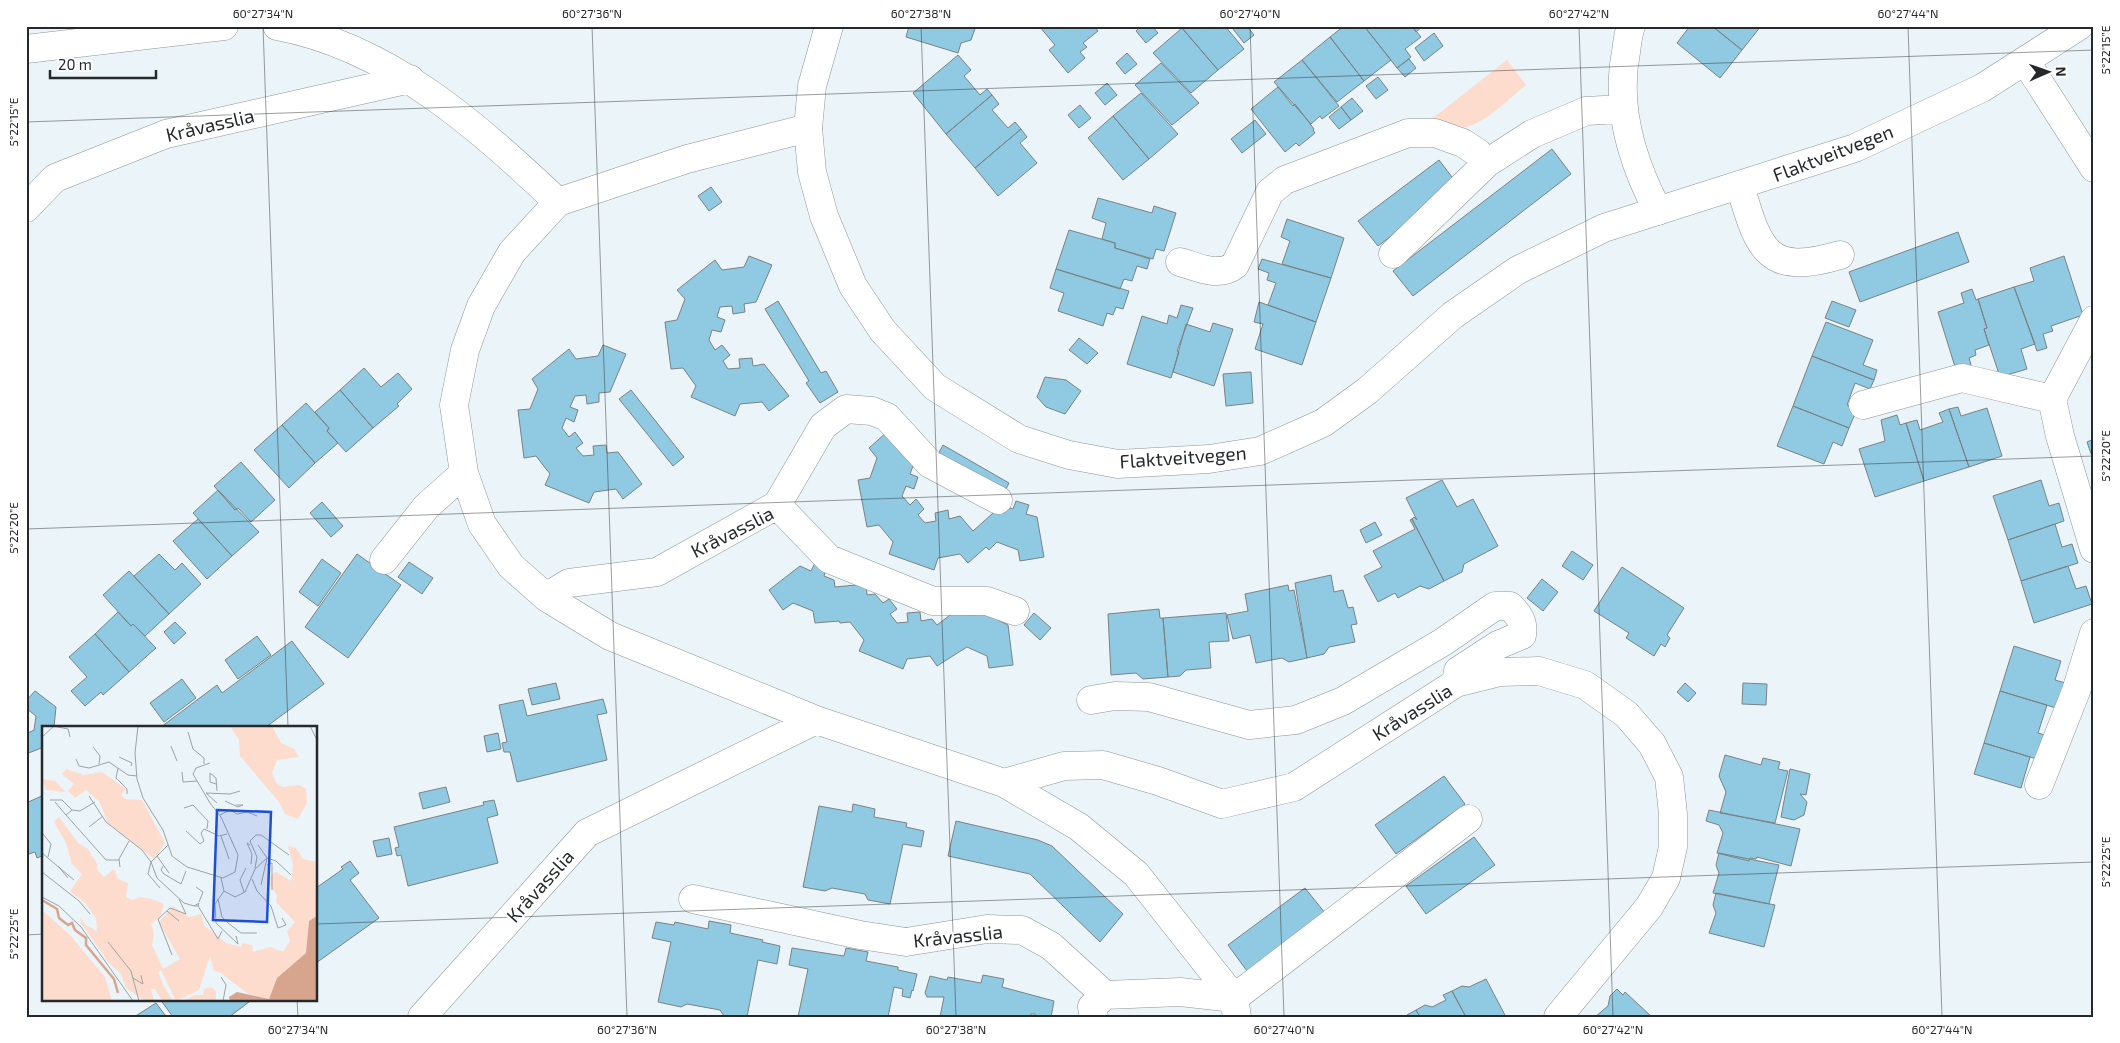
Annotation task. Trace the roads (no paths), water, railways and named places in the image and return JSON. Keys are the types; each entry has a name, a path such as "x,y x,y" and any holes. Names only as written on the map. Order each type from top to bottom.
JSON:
{"street":[{"path":"26,49 224,26"},
{"path":"277,26 310,32 359,51 410,80 492,140 558,202"},
{"name":"Flaktveitvegen","path":"829,26 812,86 808,128 812,172 824,216 848,277 883,331 935,387 1018,439 1069,455 1118,464 1209,458 1260,451 1323,423 1367,391 1454,315 1518,270 1604,228 1855,148 1982,88 2026,62 2079,26"},
{"path":"1632,26 1623,66 1622,109 1630,145 1648,192 1658,211"},
{"path":"2026,62 2094,168"},
{"name":"Kråvasslia","path":"26,208 55,178 166,134 410,80"},
{"path":"1393,254 1487,163 1532,134 1586,111 1622,109"},
{"path":"808,128 687,159 558,202 512,252 481,306 465,350 454,405 464,473 482,524 512,566 546,597 610,636 816,720 1004,783 1080,827 1136,874 1236,1007 1468,819"},
{"path":"1180,262 1216,272 1227,271 1235,265 1270,192 1285,180 1408,133 1435,133 1463,143 1478,153 1487,163"},
{"path":"1740,186 1752,228 1761,246 1770,256 1784,262 1801,263 1821,261 1840,256"},
{"path":"2094,320 2052,399 2060,436 2094,549"},
{"path":"1863,405 1962,378 2052,399"},
{"path":"777,506 823,426 846,409 872,411 887,417 930,464 998,500"},
{"path":"384,560 426,508 464,473"},
{"name":"Kråvasslia","path":"546,597 569,583 657,572 777,506 829,560 933,600 988,601 1015,611"},
{"path":"1091,700 1114,696 1150,697 1249,725 1296,720 1343,702 1443,642 1495,606 1510,606 1520,616 1524,626 1522,635 1498,645 1458,671 1456,683"},
{"path":"2039,785 2076,691 2094,633"},
{"name":"Kråvasslia","path":"1004,783 1064,766 1103,765 1158,781 1222,804 1294,787 1456,683 1500,672 1539,671 1585,685 1626,714 1652,744 1668,778 1673,814 1673,848 1666,878 1649,907 1558,1017"},
{"name":"Kråvasslia","path":"422,1017 587,833 816,720"},
{"name":"Kråvasslia","path":"693,899 860,935 906,942 987,929 1022,930 1051,946 1100,1006 1180,992 1236,1007"}]}
